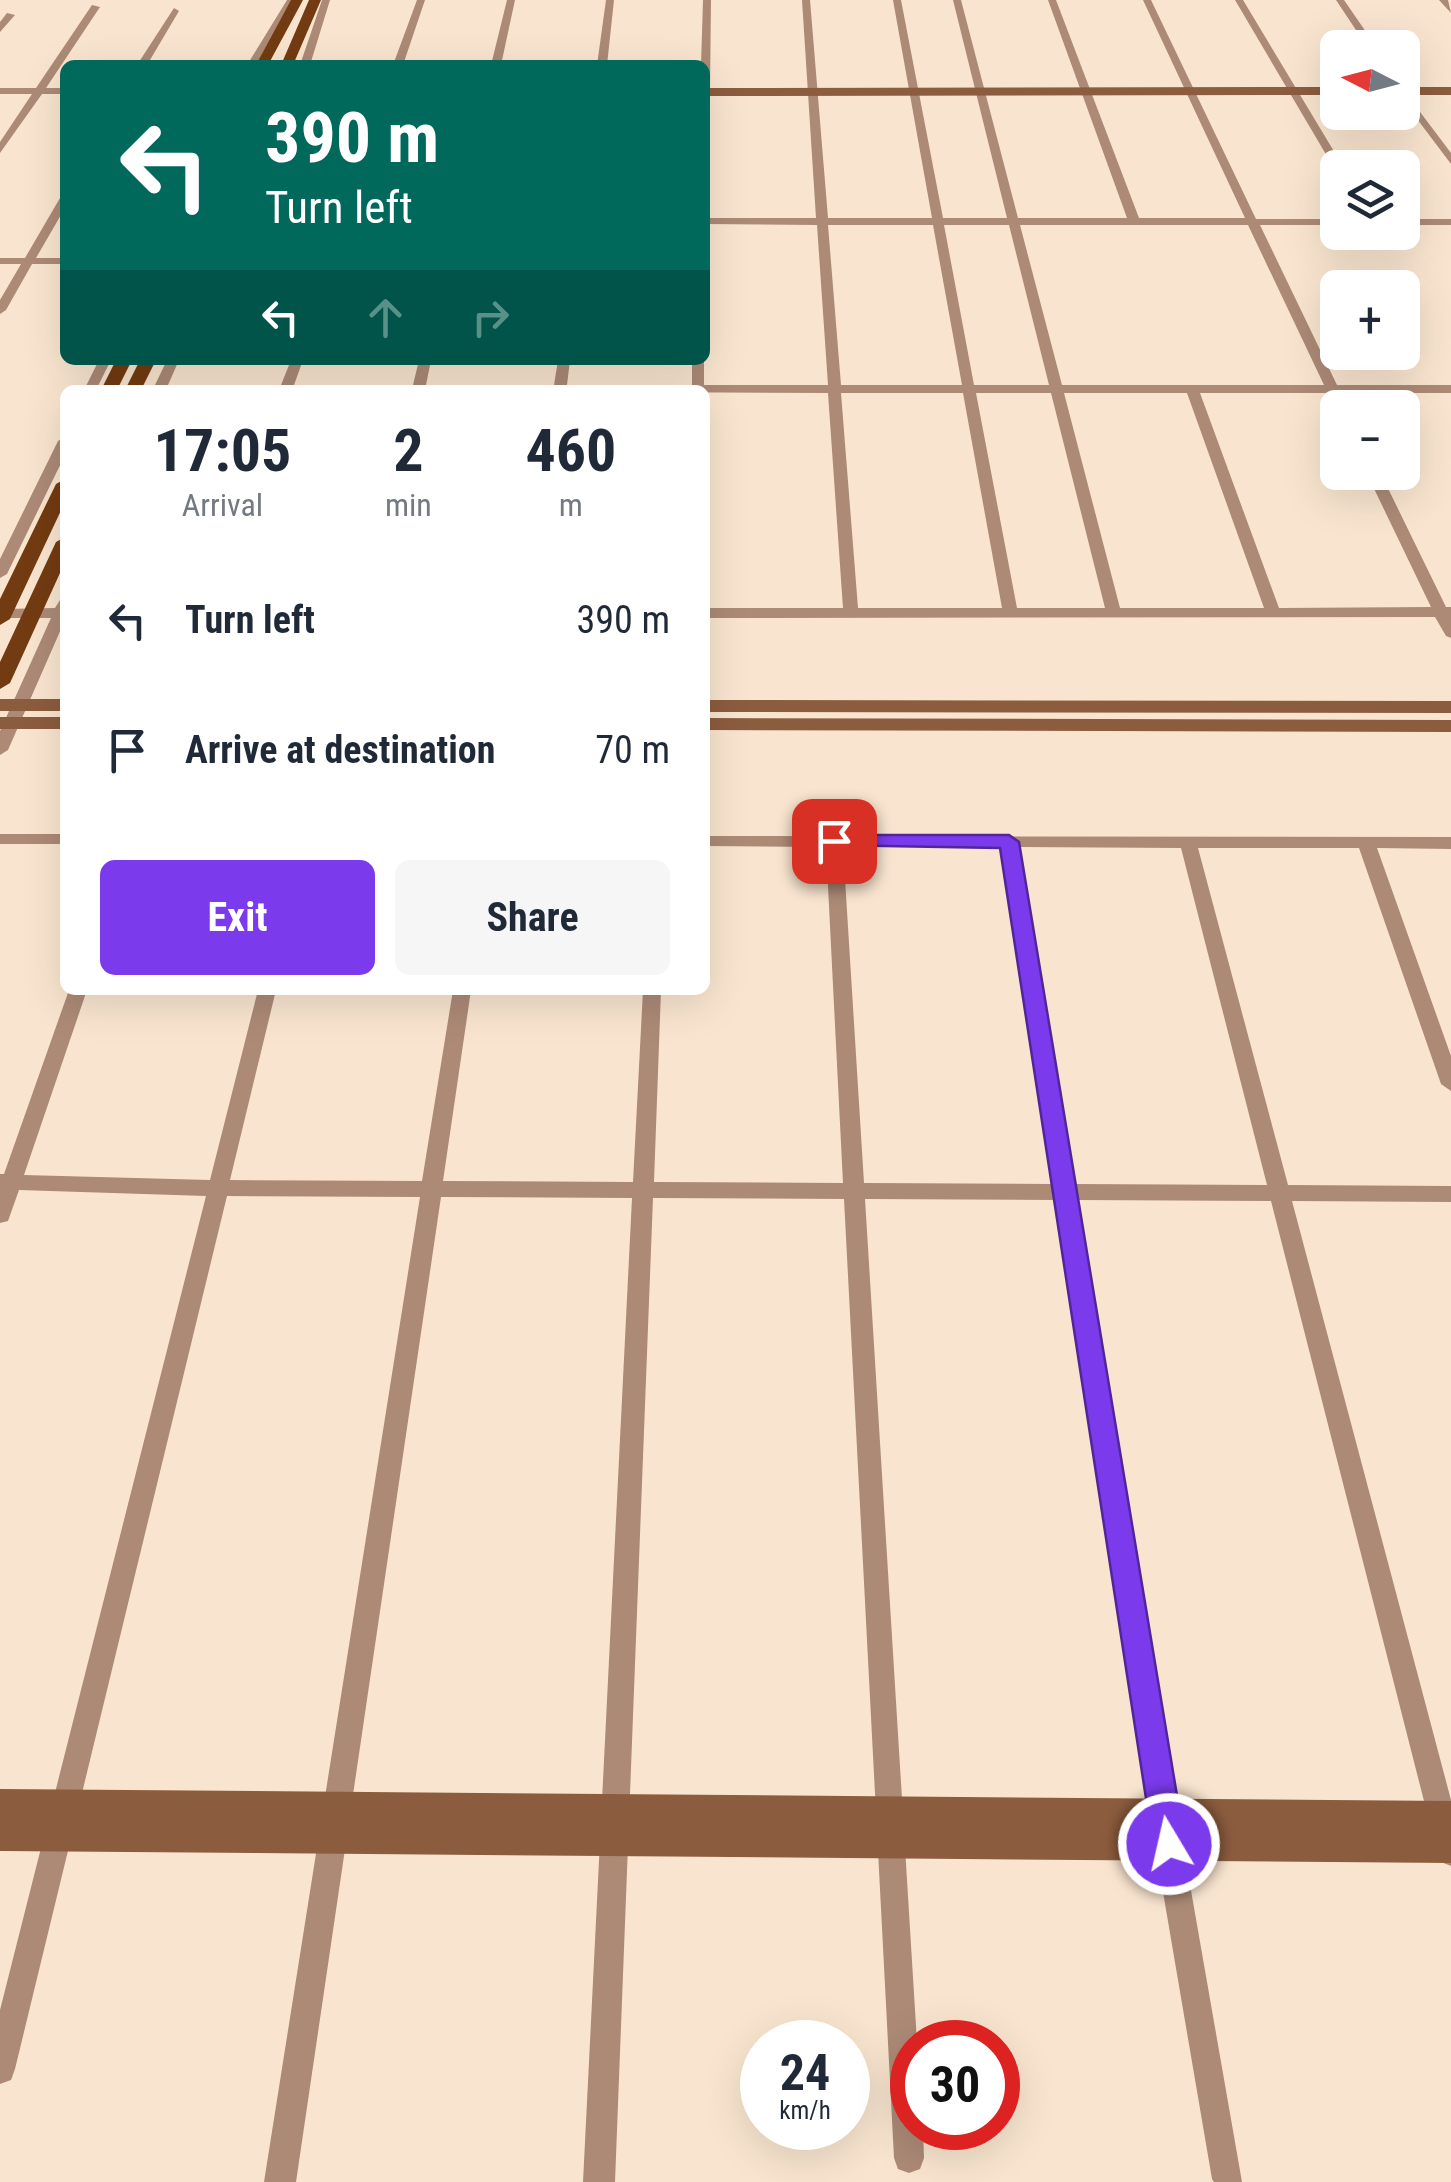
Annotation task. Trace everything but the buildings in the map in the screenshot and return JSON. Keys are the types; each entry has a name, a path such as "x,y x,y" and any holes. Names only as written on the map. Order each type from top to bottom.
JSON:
{"main road":[{"path":"264,60 294,0"},
{"path":"289,60 315,0"},
{"path":"710,92 1320,91"},
{"path":"1420,91 1451,91"},
{"path":"2,616 60,495"},
{"path":"0,683 60,553"},
{"path":"8,714 60,706"},
{"path":"710,706 1451,707"},
{"path":"8,714 60,723"},
{"path":"710,724 1451,726"},
{"path":"0,1806 62,1820 1449,1836"},
{"path":"0,1834 62,1820"}],"street":[{"path":"255,60 294,0"},
{"path":"307,60 326,0"},
{"path":"400,60 421,0"},
{"path":"497,60 511,0"},
{"path":"603,60 610,0"},
{"path":"705,60 706,0"},
{"path":"806,0 852,613"},
{"path":"897,0 1010,613"},
{"path":"957,0 1114,613"},
{"path":"1052,0 1134,222"},
{"path":"1147,0 1332,388"},
{"path":"1238,0 1328,150"},
{"path":"1340,0 1360,30"},
{"path":"1443,0 1451,10"},
{"path":"0,150 94,8"},
{"path":"145,60 174,11"},
{"path":"0,28 10,15"},
{"path":"0,91 60,91"},
{"path":"1420,116 1451,161"},
{"path":"0,310 60,207"},
{"path":"710,221 1320,222"},
{"path":"1420,222 1451,222"},
{"path":"0,261 60,261"},
{"path":"1192,388 1273,613"},
{"path":"710,389 1451,388"},
{"path":"1,570 60,451"},
{"path":"1382,490 1446,612 1451,633"},
{"path":"1,570 26,567"},
{"path":"2,616 60,610"},
{"path":"710,613 1446,612"},
{"path":"0,750 8,714 60,616"},
{"path":"0,839 60,839"},
{"path":"710,841 1451,842"},
{"path":"834,841 887,1828 909,2158"},
{"path":"1009,842 1167,1830 1228,2179"},
{"path":"1188,842 1276,1192 1449,1836"},
{"path":"1366,842 1451,1084"},
{"path":"0,1214 6,1182 76,995"},
{"path":"0,2070 266,995"},
{"path":"280,2182 461,995"},
{"path":"598,2182 652,995"},
{"path":"6,1182 216,1188 1451,1194"}],"route":[{"path":"834,841 1009,842 1169,1844"}]}
